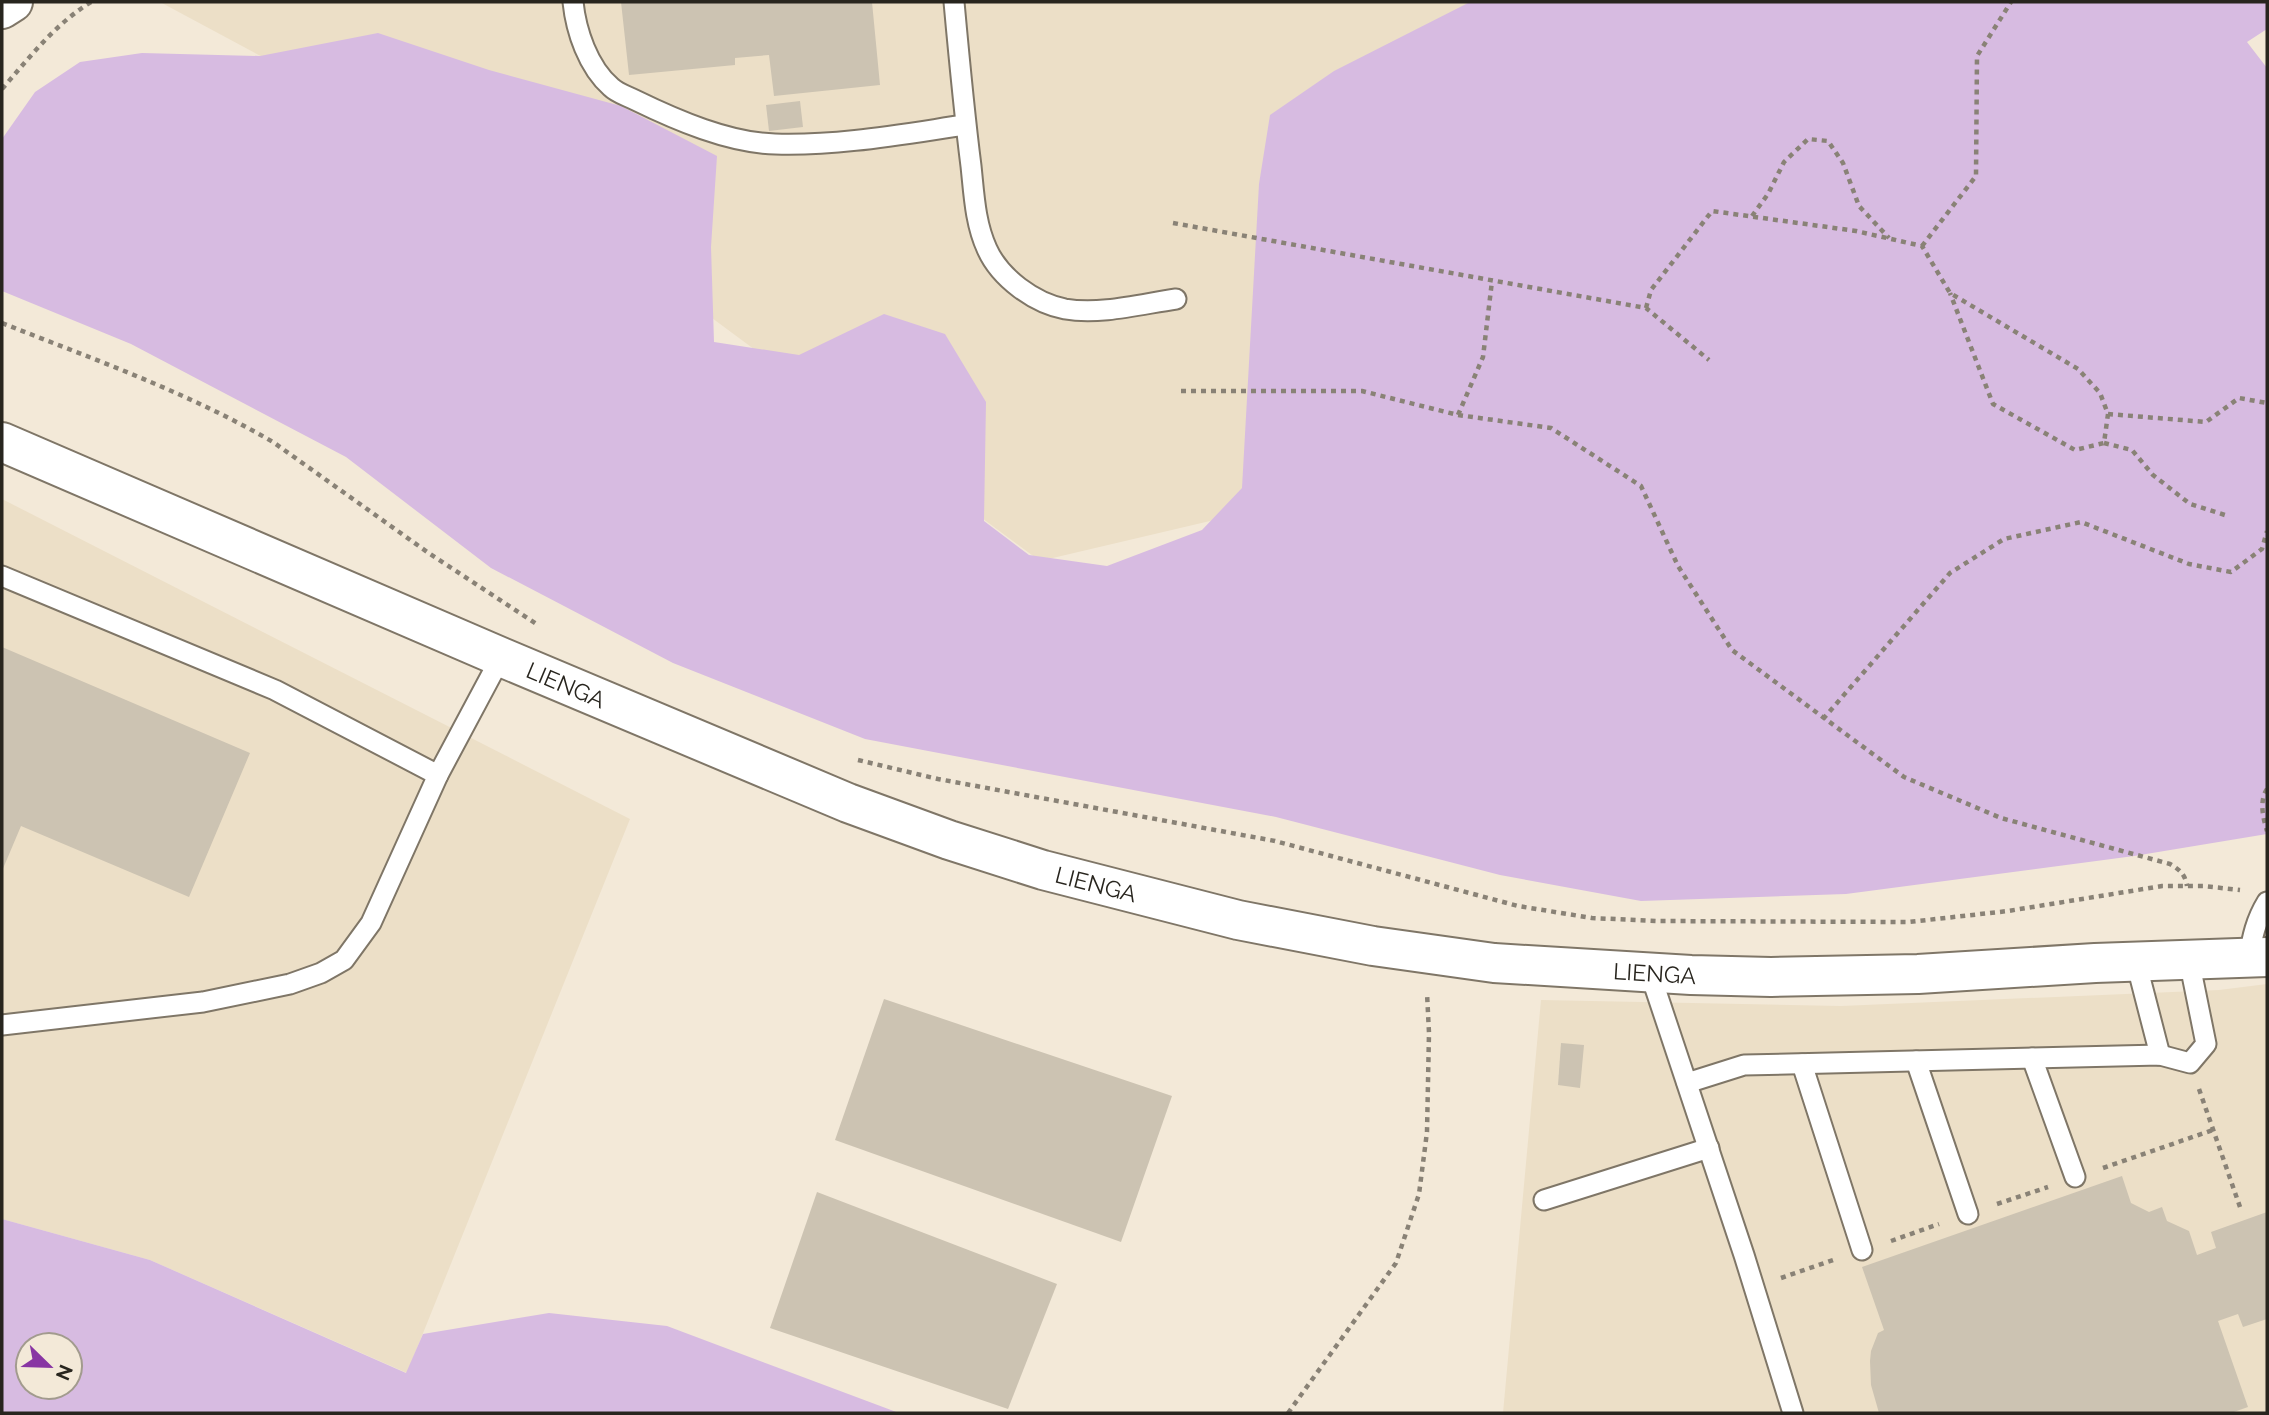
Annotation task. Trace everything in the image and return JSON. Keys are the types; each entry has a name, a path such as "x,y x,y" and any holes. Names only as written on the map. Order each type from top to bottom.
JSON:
{"street":[{"path":"2,9 13,2"},
{"name":"LIENGA","path":"2,442 501,657 801,784 906,825 998,857 1237,920 1425,954 1494,963 1650,973 1771,977 1842,976 2258,958"}],"lane":[{"path":"573,2 590,60 612,88 661,113 734,139 774,145 858,141 965,124"},
{"path":"954,2 965,124 978,225 987,251 1004,276 1030,295 1064,309 1099,310 1176,299"},
{"path":"2,576 275,690 438,775"},
{"path":"2,1025 203,1002 290,984 344,960 371,923 438,775 501,657"},
{"path":"2258,958 2252,937 2258,917 2267,902"},
{"path":"1687,1083 1744,1065 2160,1055 2190,1063 2206,1044 2189,960"},
{"path":"2136,962 2160,1055"},
{"path":"1650,973 1793,1413"},
{"path":"2032,1058 2075,1177"},
{"path":"1916,1061 1968,1214"},
{"path":"1801,1064 1862,1250"},
{"path":"1544,1200 1709,1148"}],"path":[{"path":"2,89 44,38 69,15 91,2"},
{"path":"1922,246 1976,176 1977,56 2011,2"},
{"path":"1752,216 1769,194 1784,162 1808,139 1828,141 1843,163 1859,206 1889,238"},
{"path":"1646,308 1651,290 1712,211 1856,231 1922,246 1950,293 1993,404 2075,450 2104,443 2132,450 2153,475 2190,504 2228,516"},
{"path":"1173,223 1646,308 1709,360"},
{"path":"1458,415 1483,357 1492,281"},
{"path":"1950,293 2078,369 2100,393 2108,414 2104,443"},
{"path":"2,323 177,394 273,442 430,554 541,627"},
{"path":"1181,391 1362,391 1458,415 1551,428 1641,486 1678,566 1732,650 1823,719 1904,777 2001,818 2170,864 2181,870 2187,886"},
{"path":"2108,414 2206,422 2239,398 2267,403"},
{"path":"1823,719 1950,573 2004,539 2081,522 2189,564 2231,572 2262,549 2267,531"},
{"path":"850,758 938,779 1275,842 1518,906 1582,917 1666,921 1909,922 1989,914 2147,888 2187,886 2236,890"},
{"path":"2267,789 2263,796 2263,821 2267,831"},
{"path":"1288,1413 1396,1263 1419,1194 1427,1132 1429,1033 1425,954"},
{"path":"2190,1063 2239,1207"}],"shaded area":[{"path":"160,2 1551,2 1244,513 1040,561 616,247"},
{"path":"1470,2 2267,2 2267,29 2247,42 2267,68 2267,834 2134,856 1846,894 1641,901 1500,875 1276,817 865,739 673,663 491,568 346,457 131,344 2,291 2,139 35,92 80,62 142,53 260,56 378,33 489,70 621,106 717,156 711,247 714,342 799,355 884,314 945,334 986,402 984,521 1029,555 1107,566 1202,530 1242,488 1259,184 1270,115 1334,71"},
{"path":"2,499 630,819 407,1373 150,1260 2,1219"},
{"path":"2267,984 2267,1413 1503,1413 1541,1000 1841,1006 2219,990"},
{"path":"2,1219 150,1260 406,1373 423,1334 549,1313 667,1326 899,1413 2,1413"}],"building":[{"path":"621,2 872,2 880,85 774,96 769,55 735,58 735,65 629,75"},
{"path":"800,101 803,127 769,131 766,105"},
{"path":"2,647 250,753 189,897 21,826 2,871"},
{"path":"884,999 1172,1096 1121,1242 835,1140"},
{"path":"1561,1043 1584,1045 1580,1088 1558,1085"},
{"path":"2122,1176 2131,1203 2149,1212 2162,1207 2167,1221 2189,1231 2197,1255 2216,1248 2211,1232 2267,1212 2267,1319 2243,1327 2238,1314 2218,1321 2248,1407 2231,1413 1879,1413 1871,1385 1870,1361 1878,1333 1884,1330 1862,1267"},
{"path":"817,1192 1057,1284 1008,1409 770,1328"}]}
